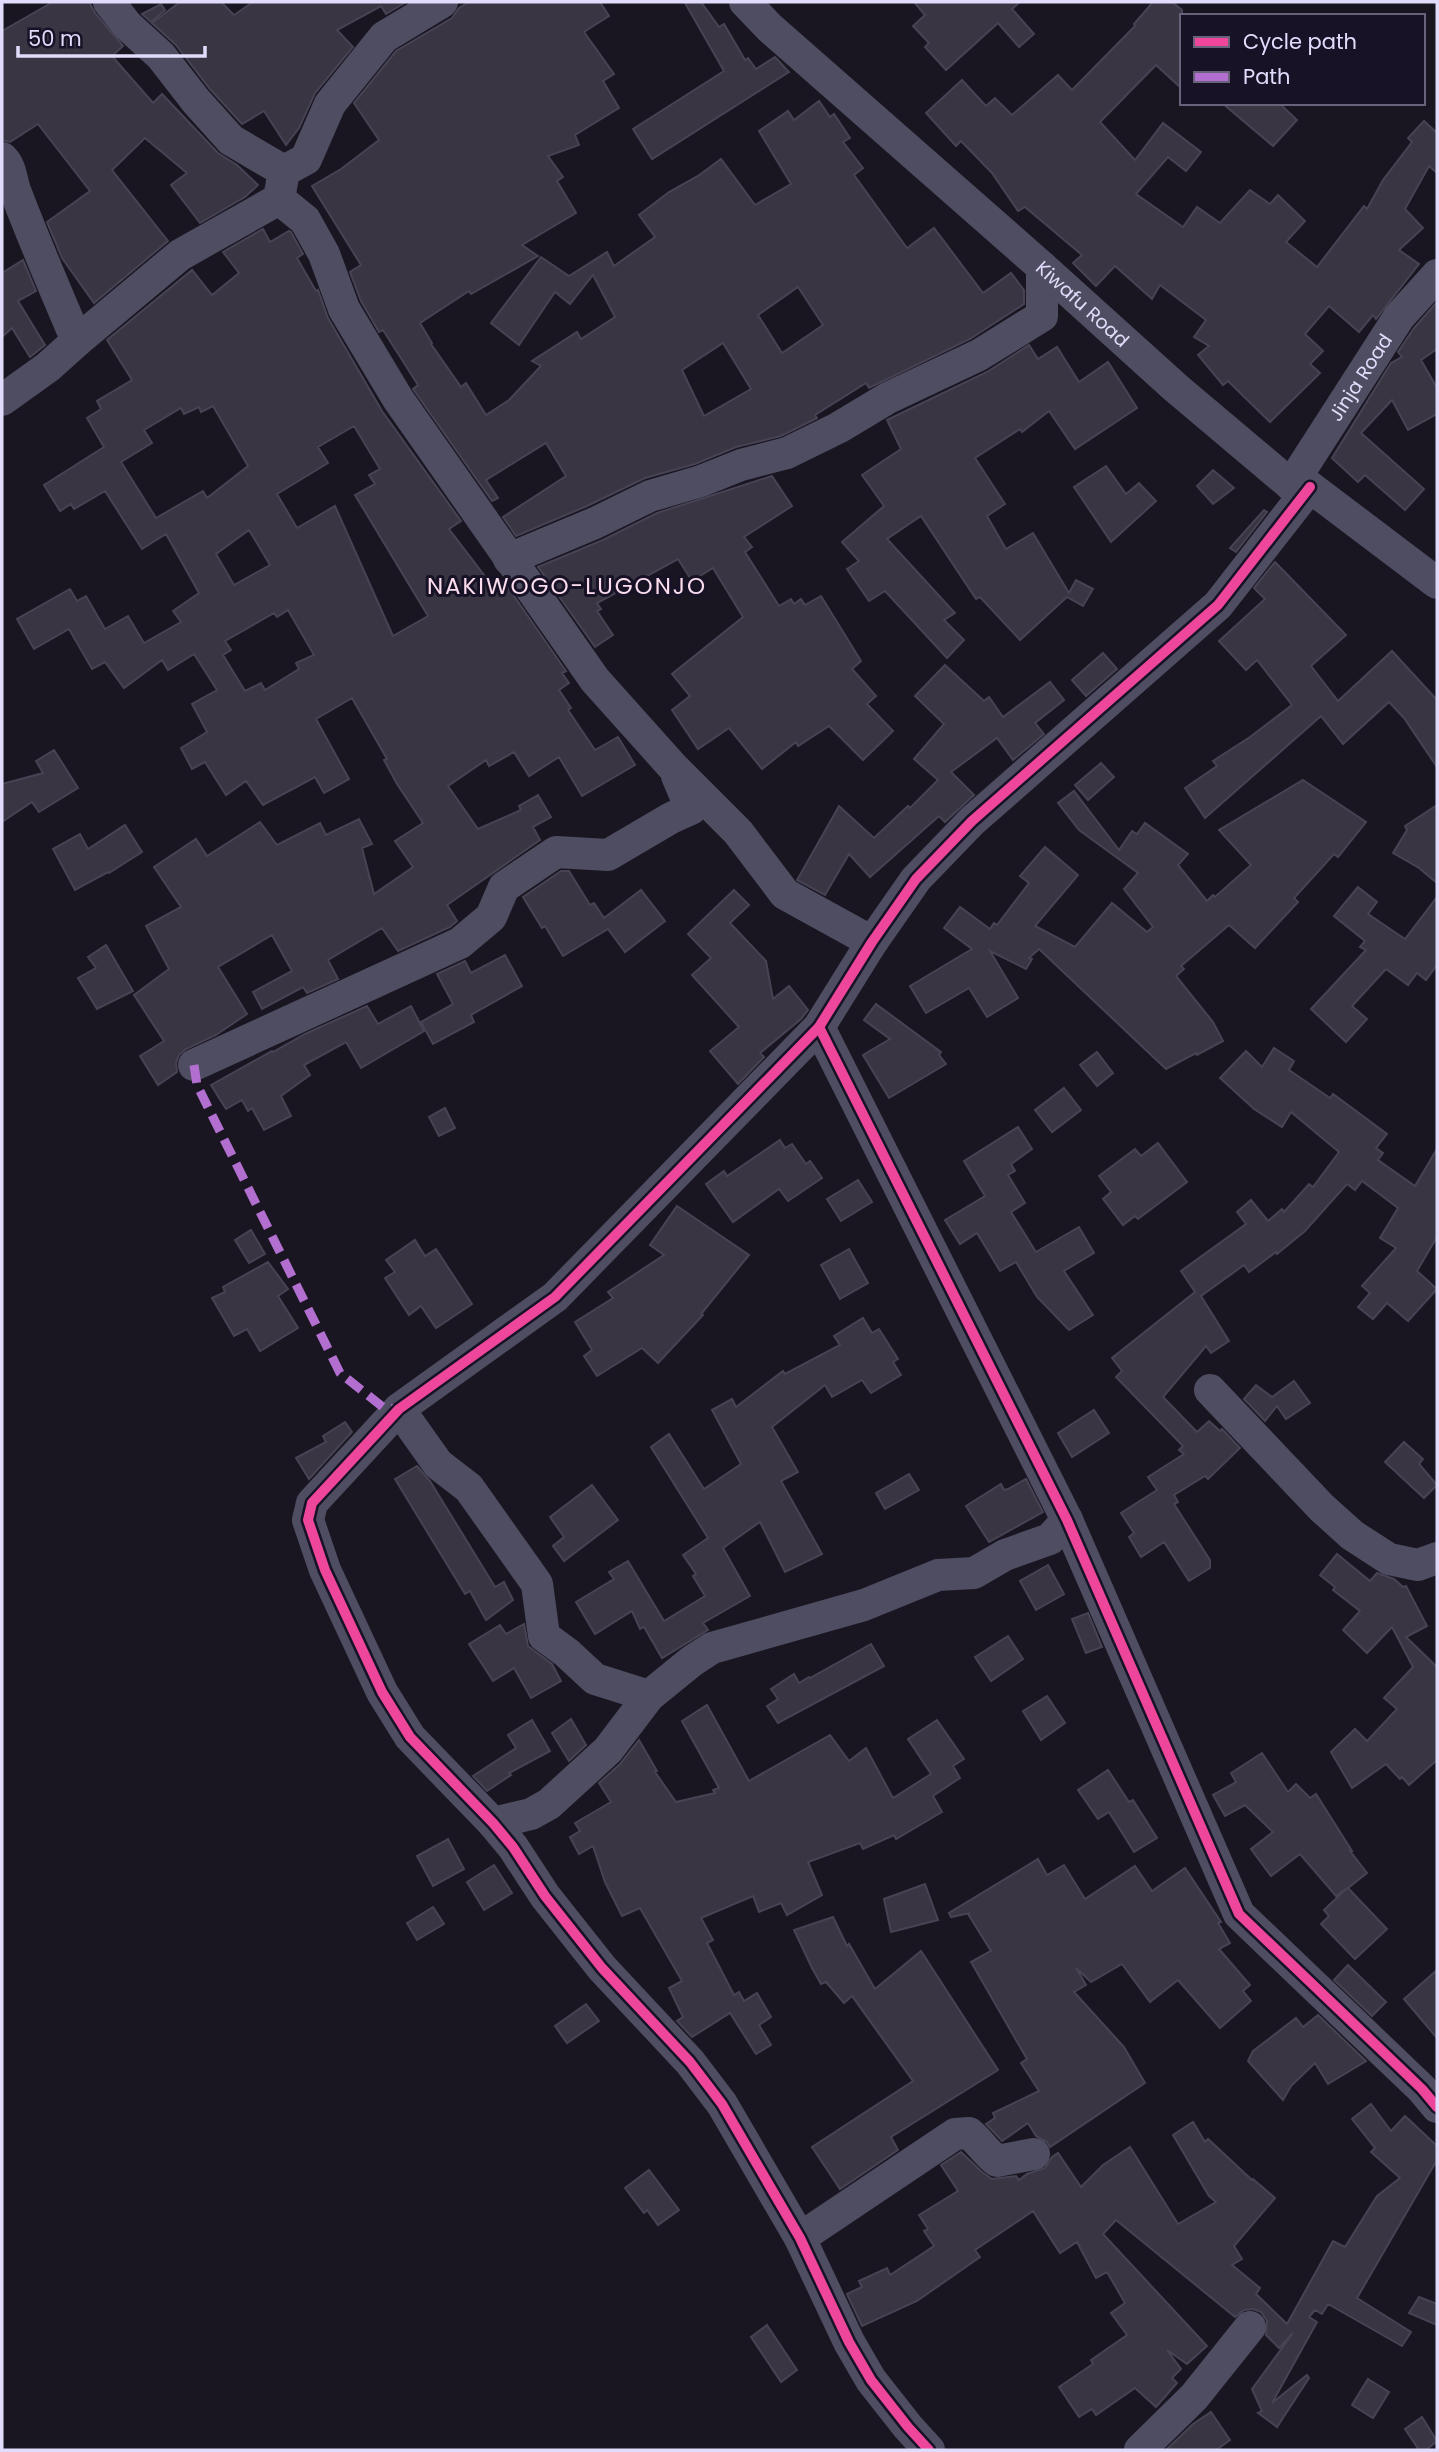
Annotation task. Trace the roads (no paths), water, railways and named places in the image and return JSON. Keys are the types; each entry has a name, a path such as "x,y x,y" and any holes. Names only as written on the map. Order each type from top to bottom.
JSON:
{"street":[{"path":"109,2 127,24 161,55 196,101 231,140 282,185 324,254 344,309 398,399 595,680 672,766 738,832 785,894 872,942"},
{"path":"2,400 48,367 180,255 282,185 306,159 330,104 384,37 442,2"},
{"name":"Kiwafu Road","path":"745,2 770,28 1176,388 1301,486 1437,583"},
{"path":"2,158 8,163 36,245 77,341"},
{"path":"509,559 650,496 701,481 741,465 787,453 838,428 888,398 979,355 1042,316 1042,267"},
{"name":"Jinja Road","path":"929,2450 872,2380 849,2342 800,2238 722,2104 690,2062 601,1968 493,1823 410,1737 382,1692 325,1570 308,1520 312,1503 399,1409 555,1297 819,1027 872,942 916,879 972,821 1218,605 1301,486 1399,317 1437,275"},
{"path":"194,1065 460,943 491,917 504,887 556,852 608,855 691,809 672,766"},
{"path":"819,1027 1068,1520 1239,1914 1432,2091"},
{"path":"1210,1390 1322,1508 1352,1535 1389,1559 1418,1565 1437,1558"},
{"path":"399,1409 438,1464 469,1488 537,1584 544,1636 595,1679 649,1696"},
{"path":"493,1823 531,1814 549,1804 608,1750 649,1696 712,1648 864,1605 938,1576 974,1573 1005,1555 1050,1539 1068,1520"},
{"path":"800,2238 955,2134 969,2133 981,2142 988,2155 997,2161 1034,2154"},
{"path":"1140,2450 1194,2397 1250,2327"}],"district":[{"name":"NAKIWOGO-LUGONJO","path":"567,586"}]}
